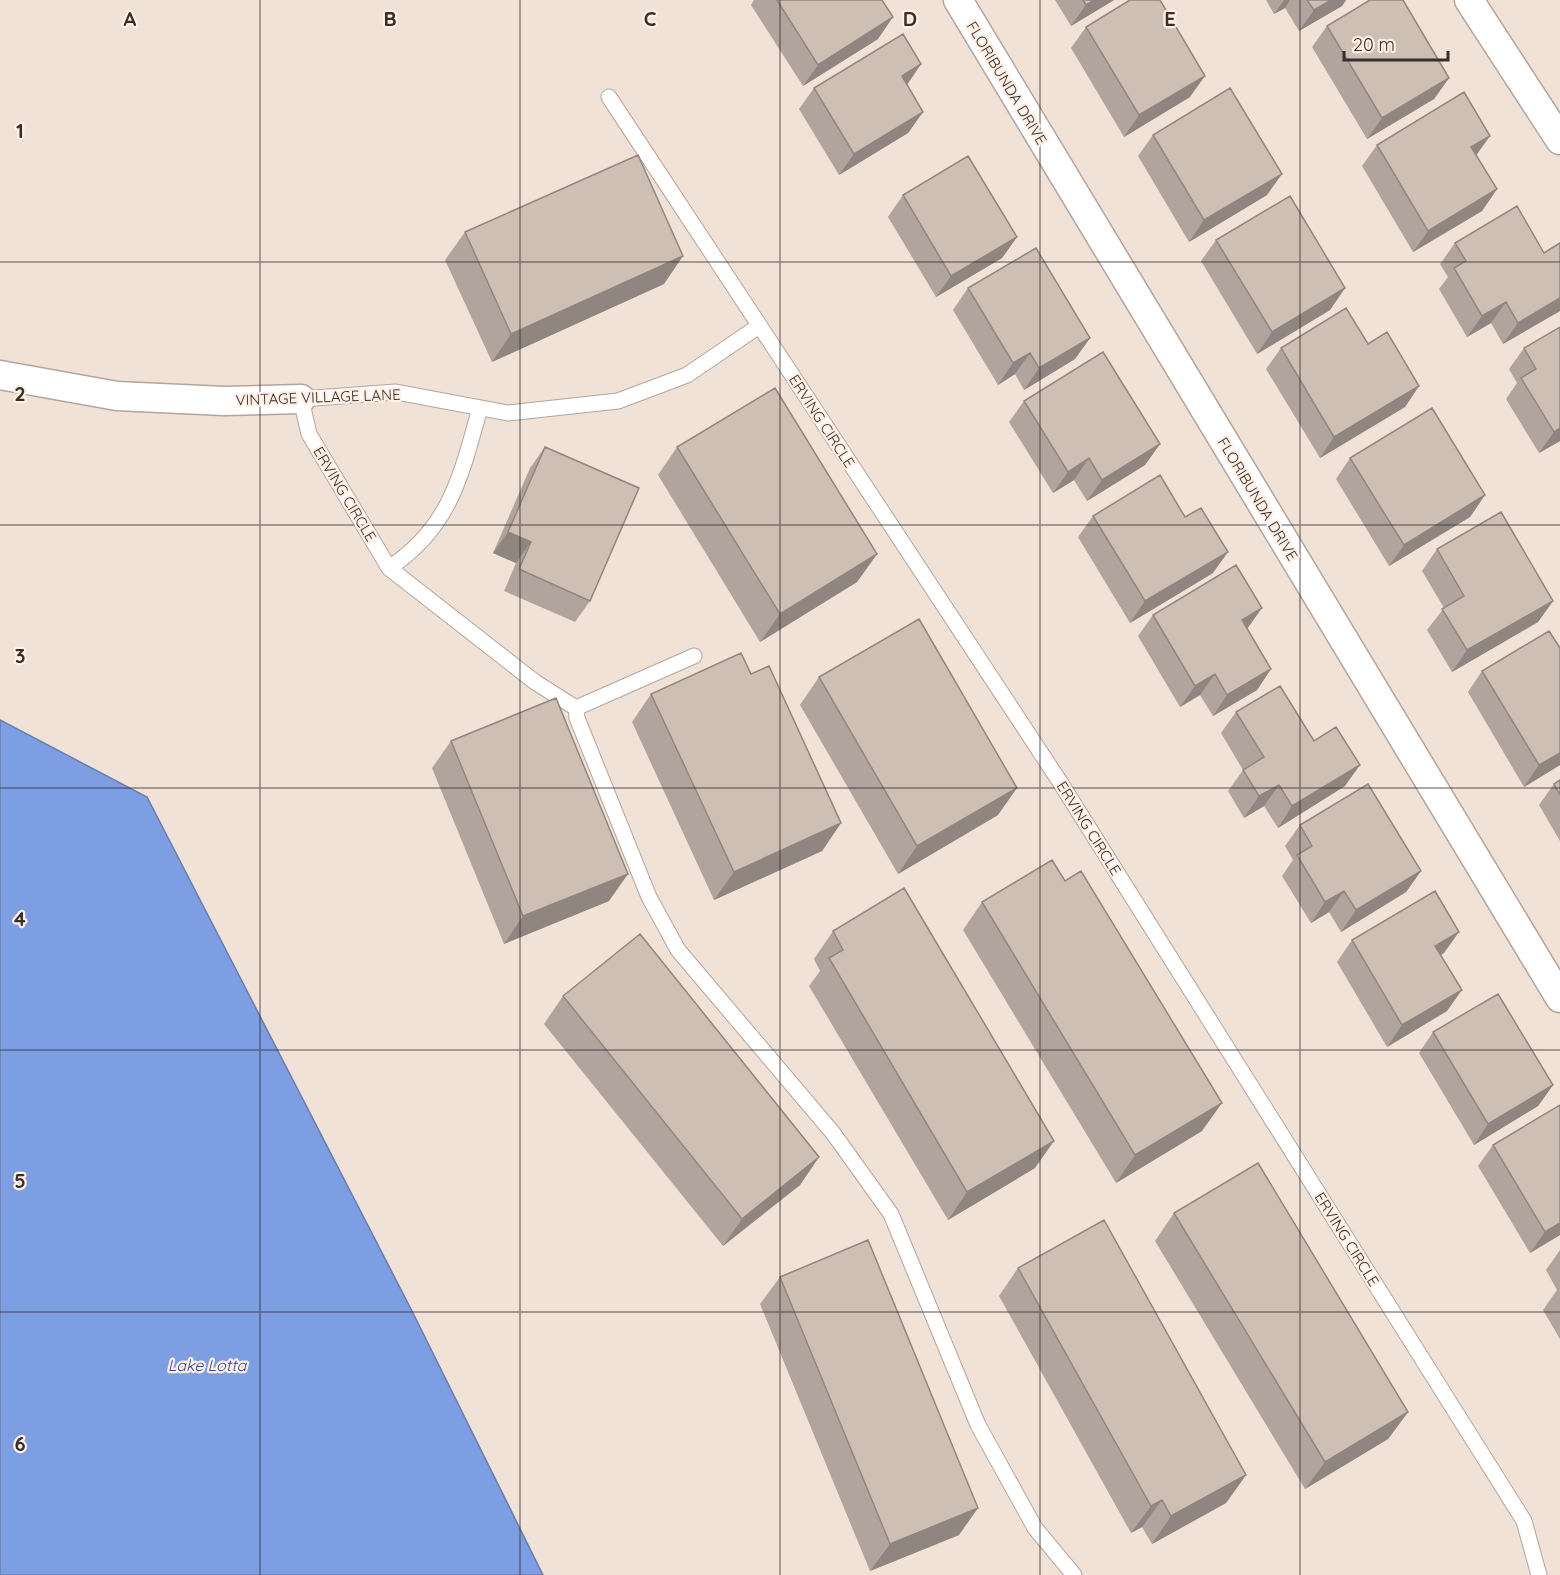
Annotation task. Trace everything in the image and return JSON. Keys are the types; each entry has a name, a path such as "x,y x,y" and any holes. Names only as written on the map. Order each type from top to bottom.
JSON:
{"street":[{"name":"FLORIBUNDA DRIVE","path":"958,0 1560,998"},
{"path":"1469,0 1560,140"},
{"name":"VINTAGE VILLAGE LANE","path":"0,375 117,396 224,400 301,399"}],"lane":[{"name":"ERVING CIRCLE","path":"609,97 1060,782 1524,1521 1539,1575"},
{"name":"VINTAGE VILLAGE LANE","path":"301,399 396,392 508,413 618,401 687,375 759,326"},
{"name":"ERVING CIRCLE","path":"301,399 309,434 389,568 535,682 576,708"},
{"path":"389,568 411,554 433,528 452,499 480,408"},
{"path":"694,656 576,708 577,718 649,897 678,950 833,1133 891,1214 978,1425 1035,1528 1074,1575"}],"water":[{"name":"Lake Lotta","path":"0,720 147,797 412,1311 543,1575 0,1575"}],"building":[{"path":"777,0 882,0 893,17 818,65"},
{"path":"1083,0 1094,0 1086,5"},
{"path":"1130,0 1160,0 1205,76 1139,115 1086,27"},
{"path":"1307,0 1331,0 1314,10"},
{"path":"1370,0 1403,0 1449,78 1382,118 1327,26"},
{"path":"903,34 921,64 902,76 923,112 854,154 814,88"},
{"path":"1230,88 1282,174 1204,220 1153,135"},
{"path":"1464,92 1490,136 1471,147 1497,189 1428,231 1377,145"},
{"path":"638,155 683,256 511,334 465,232"},
{"path":"968,156 1017,237 951,276 903,195"},
{"path":"1290,196 1345,288 1272,332 1216,240"},
{"path":"1517,206 1544,253 1560,243 1560,298 1518,323 1506,302 1482,316 1454,268 1466,261 1455,243"},
{"path":"1036,248 1090,338 1039,368 1030,353 1013,363 968,288"},
{"path":"1346,308 1368,344 1387,332 1419,386 1334,437 1281,348"},
{"path":"1560,327 1560,428 1554,432 1521,378 1536,369 1524,348"},
{"path":"1103,352 1160,444 1102,480 1089,458 1068,472 1024,401"},
{"path":"775,388 877,554 780,614 677,447"},
{"path":"1432,408 1485,495 1404,545 1350,458"},
{"path":"545,447 639,488 590,601 519,569 531,542 508,532"},
{"path":"1160,475 1185,517 1201,508 1228,552 1145,601 1093,516"},
{"path":"1501,512 1553,601 1467,650 1442,609 1464,596 1437,549"},
{"path":"1236,565 1262,608 1242,620 1271,669 1227,695 1215,674 1195,686 1153,615"},
{"path":"919,619 1017,788 917,846 819,677"},
{"path":"1549,631 1560,648 1560,753 1539,765 1482,671"},
{"path":"741,653 751,674 769,666 841,823 734,872 651,694"},
{"path":"1280,686 1314,741 1336,727 1360,765 1292,806 1279,785 1259,796 1243,770 1264,757 1236,712"},
{"path":"556,698 628,874 523,916 451,741"},
{"path":"1560,780 1560,795 1554,784"},
{"path":"1368,784 1421,871 1356,910 1344,891 1325,902 1297,855 1312,846 1300,825"},
{"path":"1052,860 1065,881 1081,871 1222,1103 1135,1155 982,902"},
{"path":"904,888 1054,1141 967,1192 829,958 843,950 833,931"},
{"path":"1435,891 1459,932 1435,946 1462,990 1402,1025 1352,940"},
{"path":"640,934 819,1157 742,1219 563,996"},
{"path":"1498,994 1553,1085 1488,1124 1433,1032"},
{"path":"1560,1105 1560,1223 1545,1232 1493,1145"},
{"path":"1258,1163 1408,1412 1325,1462 1174,1213"},
{"path":"1104,1220 1246,1475 1171,1516 1162,1500 1151,1506 1018,1268"},
{"path":"868,1240 978,1508 890,1544 780,1277"}]}
